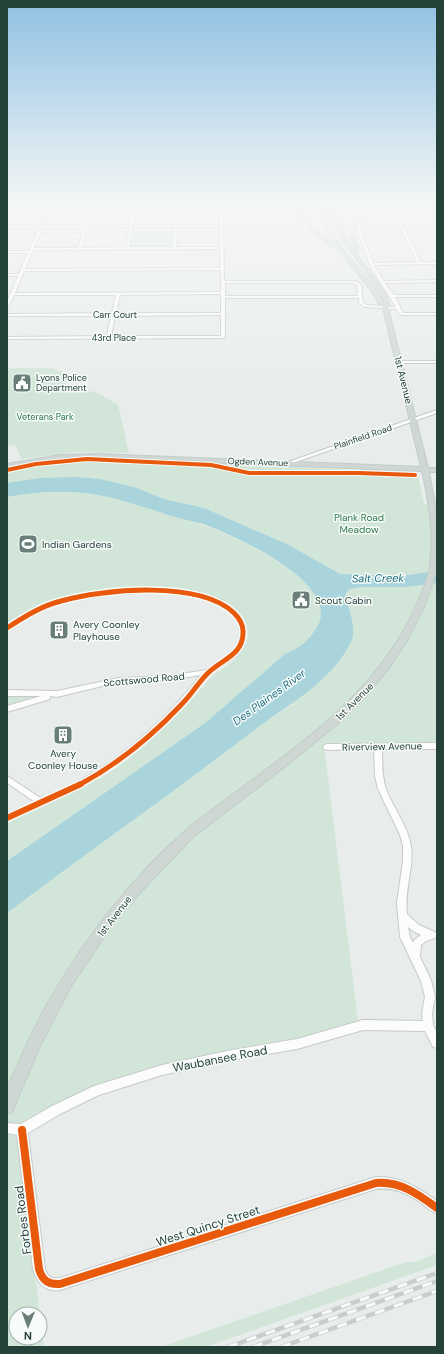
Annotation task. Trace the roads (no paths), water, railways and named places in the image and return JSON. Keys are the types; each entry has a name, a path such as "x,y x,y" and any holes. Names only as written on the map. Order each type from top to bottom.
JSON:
{"main road":[{"path":"355,269 377,294 384,307"},
{"path":"356,269 360,275"},
{"name":"1st Avenue","path":"7,1106 27,1057 60,994 108,921 149,873 189,834 321,733 352,704 378,677 399,648 416,617 426,591 433,566 436,526 414,420 400,362 384,307 387,305 385,296 366,269"},
{"path":"368,269 373,278"},
{"name":"Ogden Avenue","path":"7,466 43,459 84,456 437,470"}],"street":[{"path":"7,305 22,270 185,269"},
{"path":"222,269 224,314"},
{"path":"375,269 394,296 401,314 437,314"},
{"path":"7,275 20,275"},
{"path":"383,282 437,281"},
{"path":"223,282 357,283 359,286 361,303 365,306 399,308"},
{"path":"11,285 16,285"},
{"path":"12,294 118,293 361,297"},
{"path":"109,338 118,293"},
{"path":"394,296 437,296"},
{"name":"Carr Court","path":"7,315 224,314"},
{"name":"43rd Place","path":"7,338 221,337 223,336 224,314"},
{"path":"400,362 437,362"},
{"name":"Plainfield Road","path":"288,463 437,411"},
{"path":"7,628 53,603 73,597 144,590 174,591 199,594 220,601 228,606 237,615 243,628 243,637 238,650 224,662 208,672 174,713 116,763 71,789 7,818"},
{"name":"Scottswood Road","path":"7,710 57,694 121,679 169,678 208,672"},
{"name":"Scottswood Road","path":"7,693 57,694"},
{"name":"Riverview Avenue","path":"327,747 437,746"},
{"path":"378,747 379,776 382,789 404,835 407,846 407,861 402,892 402,915 405,936 410,950 426,980 430,997 427,1013 428,1026 437,1043"},
{"path":"7,779 41,802"},
{"path":"402,915 416,928 435,935"},
{"path":"415,957 417,943 424,938 435,935"},
{"name":"Waubansee Road","path":"22,1130 56,1110 98,1090 162,1070 232,1055 297,1044 363,1025 428,1026"},
{"path":"7,1128 22,1130"},
{"name":"Forbes Road","path":"22,1130 39,1269 41,1277 46,1282"},
{"name":"West Quincy Street","path":"46,1282 52,1285 60,1284 376,1182 383,1181 404,1187 413,1191 437,1208"}],"water":[{"path":"78,477 100,479 134,487 164,499 204,508 289,545 340,574 400,576 437,571 437,583 406,587 362,587 349,589 345,595 352,619 353,637 343,656 321,681 7,913 7,861 205,723 285,654 296,649 312,635 318,625 321,609 314,593 299,577 280,562 237,538 203,524 109,497 92,494 49,492 7,497 7,483 40,478"}],"railway":[{"path":"228,1347 437,1273"},
{"path":"253,1347 437,1281"},
{"path":"281,1347 437,1291"}],"place":[{"name":"Lyons Police Department","path":"22,383"},
{"name":"Indian Gardens","path":"28,544"},
{"name":"Scout Cabin","path":"301,600"},
{"name":"Avery Coonley Playhouse","path":"59,630"},
{"name":"Avery Coonley House","path":"63,735"}],"park label":[{"name":"Veterans Park","path":"45,417"},
{"name":"Plank Road Meadow","path":"359,522"}],"water label":[{"name":"Salt Creek","path":"378,578"},
{"name":"Des Plaines River","path":"269,697"}]}
